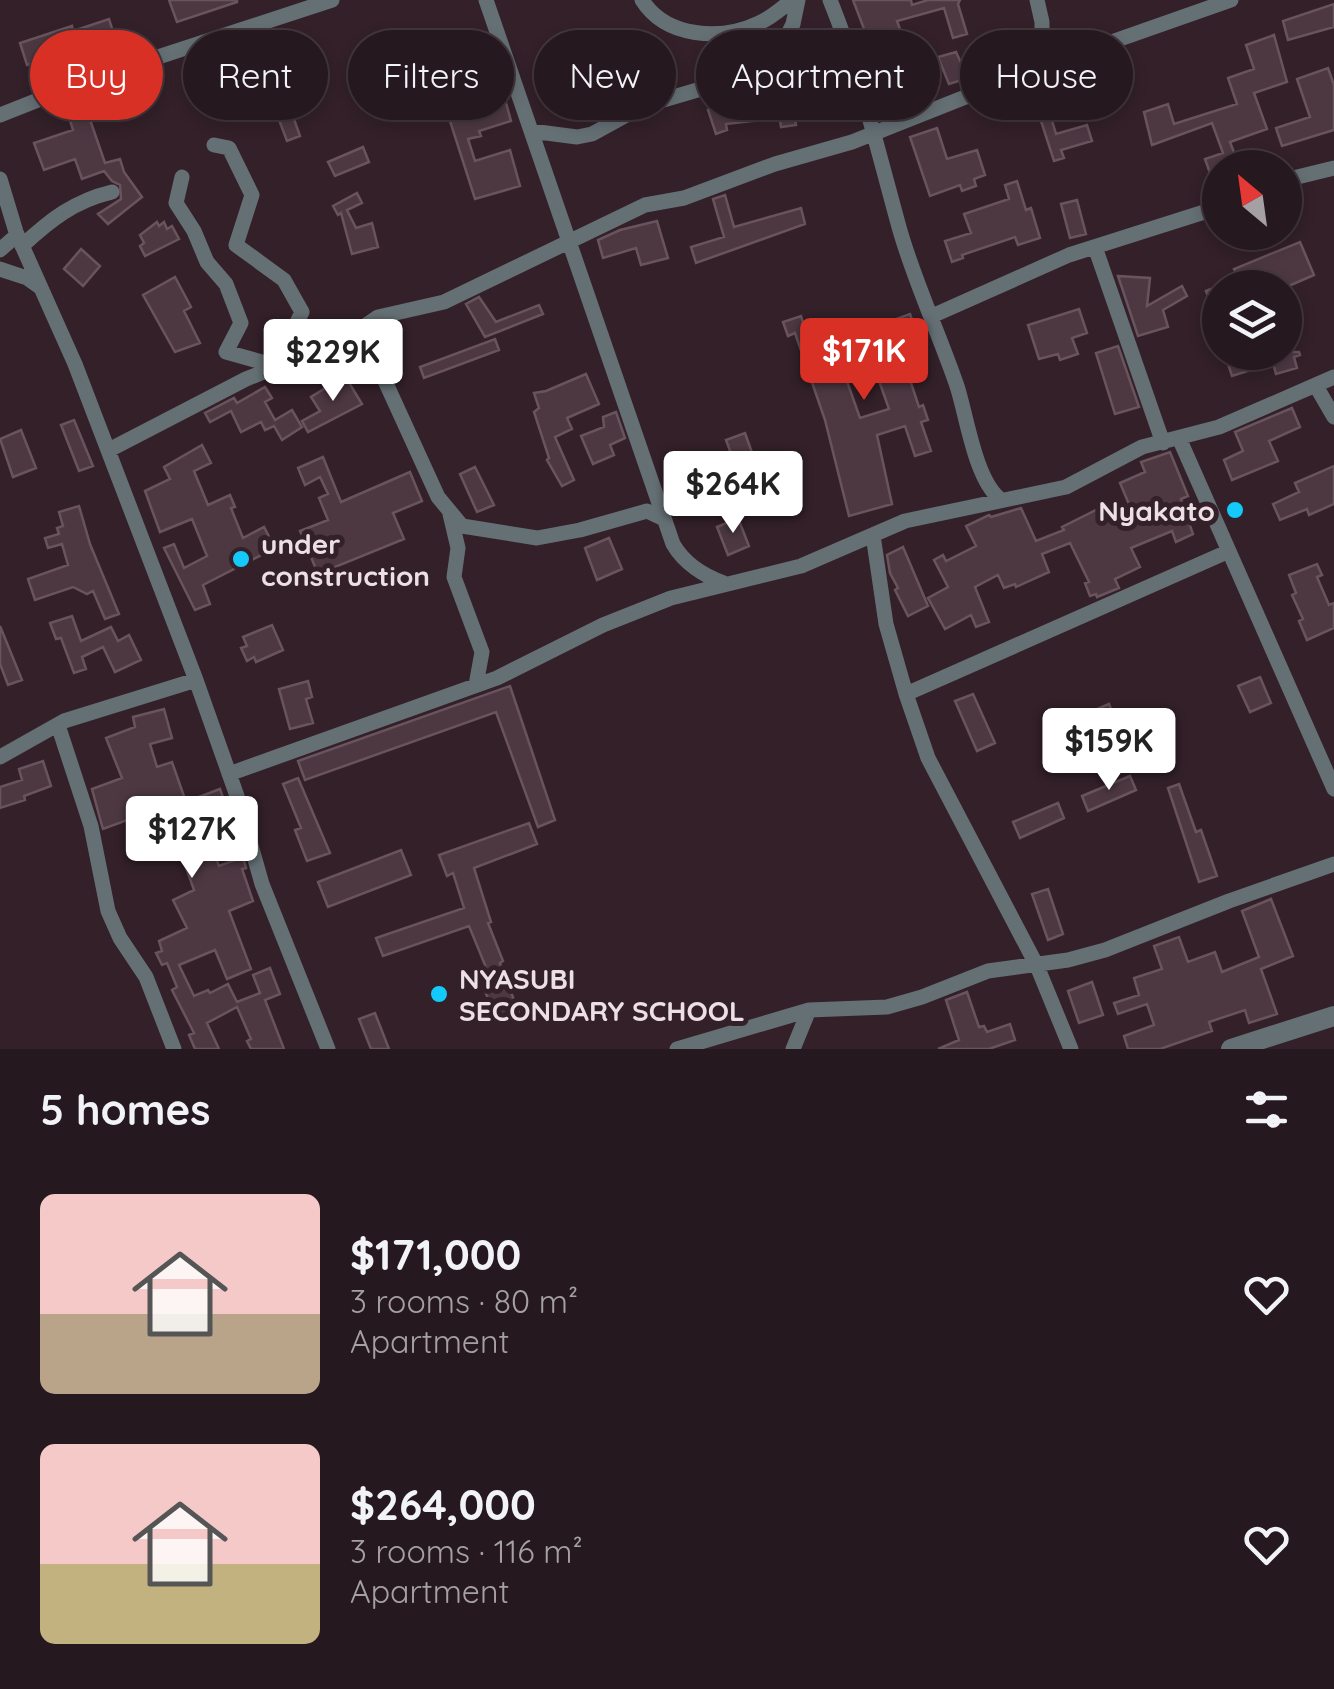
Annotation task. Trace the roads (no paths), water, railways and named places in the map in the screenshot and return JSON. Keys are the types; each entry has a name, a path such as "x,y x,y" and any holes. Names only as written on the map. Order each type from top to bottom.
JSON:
{"street":[{"path":"0,115 91,78 332,0"},
{"path":"486,0 677,552 708,577 724,583"},
{"path":"642,0 654,16 700,35 754,25 795,0"},
{"path":"790,30 795,0"},
{"path":"830,0 875,132 900,231 932,316 980,467 990,490 1000,499"},
{"path":"1036,0 1042,30"},
{"path":"1133,34 1231,0"},
{"path":"531,131 566,137 592,134 643,106 696,90"},
{"path":"108,450 276,366 357,333 378,316 444,302 652,202 684,198 960,98"},
{"path":"214,145 229,148 252,195 236,245 284,280 302,312 276,366"},
{"path":"1302,176 1334,168"},
{"path":"182,177 176,203 194,230 207,262 226,284 241,323 226,352 276,366"},
{"path":"0,179 20,240 76,364 196,680 230,774 262,884 328,1049"},
{"path":"0,250 82,200 112,192"},
{"path":"932,316 1014,277 1202,213"},
{"path":"1095,247 1171,440 1228,552 1334,789"},
{"path":"0,269 27,278 41,289"},
{"path":"357,333 386,381 424,468 450,514 462,526 537,538 646,511 664,519"},
{"path":"230,774 476,686 634,612 724,583 801,566 905,521 1066,487 1138,450 1218,427 1334,377"},
{"path":"1316,386 1334,416"},
{"path":"450,514 458,548 454,577 482,652 476,686"},
{"path":"873,535 886,624 928,758 1037,966 1071,1049"},
{"path":"906,694 1228,552"},
{"path":"0,758 58,724 196,680"},
{"path":"58,724 92,826 108,911 120,938 146,977 174,1049"},
{"path":"1318,752 1334,744"},
{"path":"677,1049 809,1010 887,1007 922,998 988,971 1037,966 1106,950 1334,864"},
{"path":"794,1049 809,1010"},
{"path":"1230,1049 1334,1016"}],"place":[{"name":"Nyakato","path":"1235,510"},
{"name":"under construction","path":"241,559"},
{"name":"NYASUBI SECONDARY SCHOOL","path":"439,994"}]}
